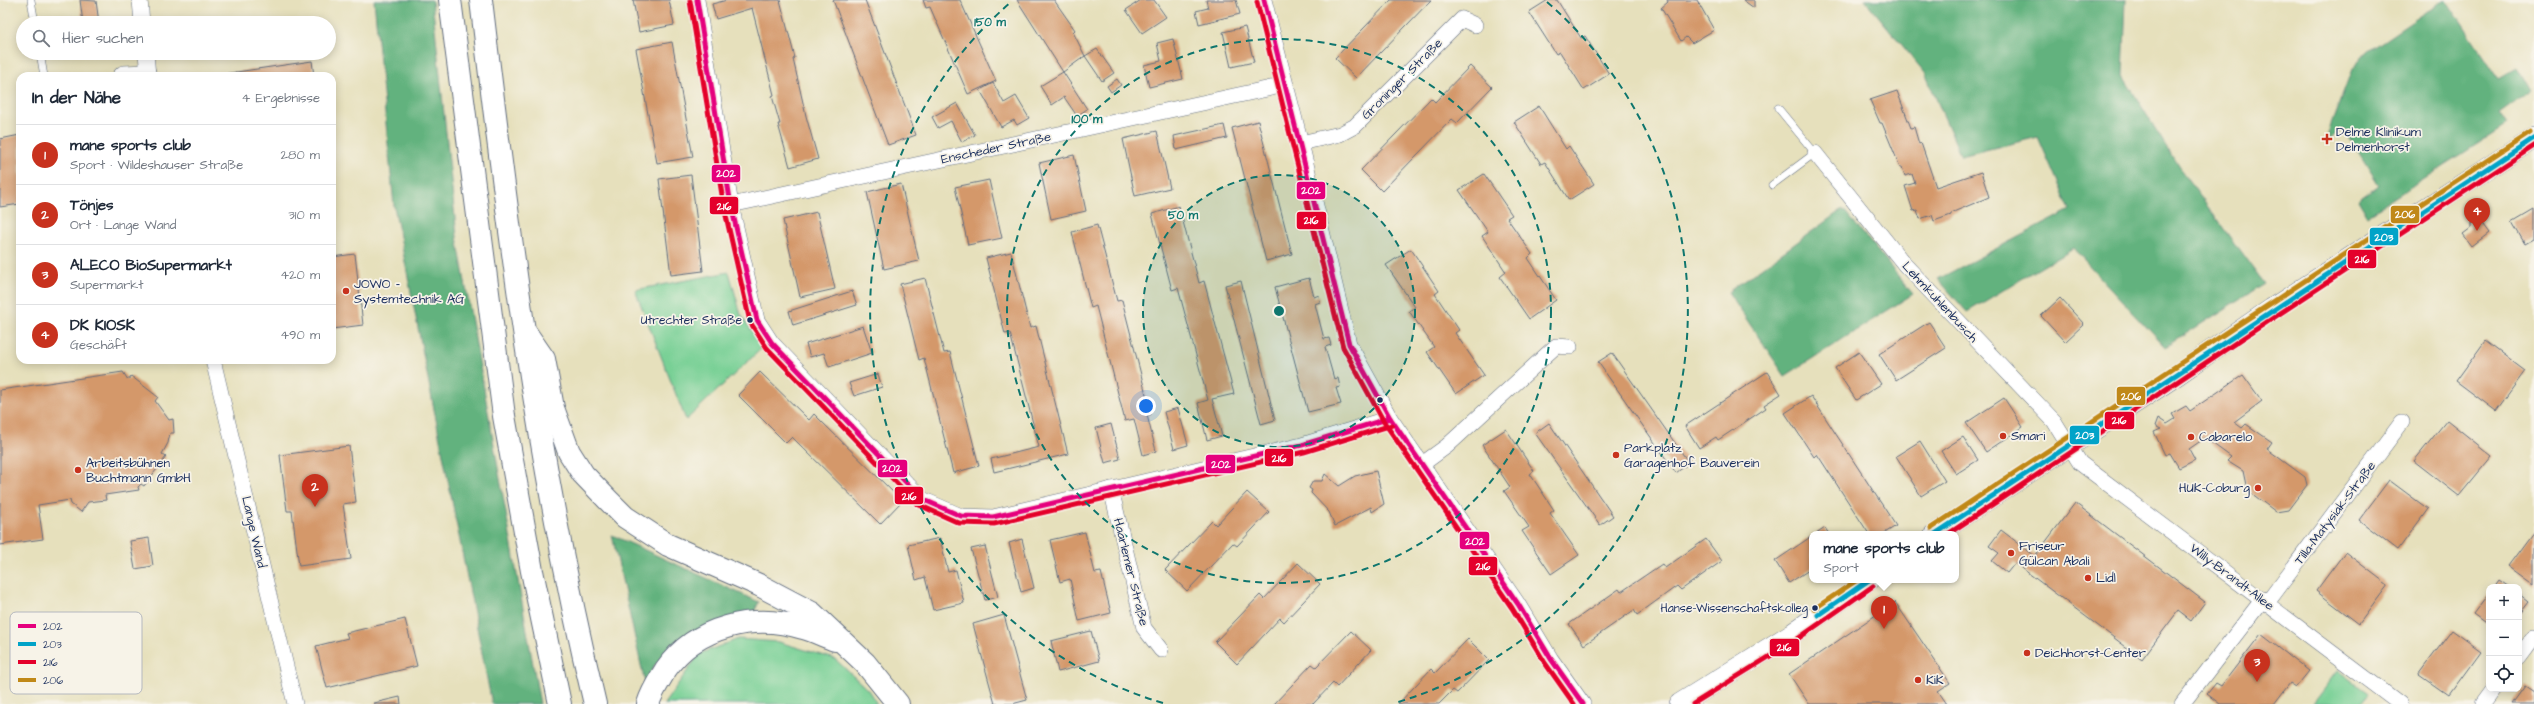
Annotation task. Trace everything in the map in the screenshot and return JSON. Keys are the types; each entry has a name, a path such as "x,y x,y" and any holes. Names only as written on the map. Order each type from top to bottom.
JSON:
{"highway":[{"path":"450,0 504,416 532,571 560,704"},
{"path":"481,0 523,328 554,516 595,704"},
{"path":"523,328 544,359 552,408 569,452 583,474 624,517 668,545 772,591 812,613 865,663 898,704"},
{"path":"648,704 651,692 675,656 702,636 737,623 770,622 803,627 844,644"}],"main road":[{"path":"1940,531 2272,309 2534,138"},
{"path":"1680,704 1792,634 1865,583"}],"street":[{"path":"140,0 141,16"},
{"path":"697,0 731,205 757,320 772,343 922,499 961,516 993,517 1302,445 1390,418"},
{"path":"1264,0 1284,85 1302,143 1349,344 1390,418 1518,604 1551,659 1583,704"},
{"name":"Groninger Straße","path":"1302,143 1340,134 1354,126 1462,19 1475,25"},
{"path":"147,60 148,72"},
{"name":"Enscheder Straße","path":"731,205 1284,85"},
{"name":"Lehmkuhlenbusch","path":"1815,153 1905,265 2054,420 2068,446"},
{"path":"1421,465 1447,446 1556,346 1570,347"},
{"name":"Lange Wand","path":"214,364 295,704"},
{"name":"Tilla-Matysiak-Straße","path":"2182,704 2265,601 2402,422"},
{"name":"Willy-Brandt-Allee","path":"2068,446 2080,463 2400,704"},
{"name":"Haarlemer Straße","path":"1111,489 1144,628 1161,650"},
{"path":"2520,656 2534,637"},
{"path":"2483,704 2492,692"}],"lane":[{"path":"31,0 34,16"},
{"path":"41,60 43,72"},
{"path":"1772,185 1815,153 1778,108"}],"green space":[{"path":"374,0 432,0 457,237 540,704 492,704 394,206"},
{"path":"1865,0 2126,0 2123,76 2178,166 2264,284 2165,347 2073,248 1967,312 1938,279 2070,210 2038,137 1961,156 1925,73"},
{"path":"2444,0 2447,0 2499,79 2518,68 2531,90 2499,113 2507,125 2367,215 2358,200 2379,185 2344,129 2330,138 2328,133 2352,69 2367,52"},
{"path":"1843,209 1913,294 1785,376 1728,292"},
{"path":"729,272 741,315 763,347 686,420 635,290"},
{"path":"612,535 759,602 754,612 679,644 654,666 645,683"},
{"path":"738,639 779,642 835,659 868,690 877,704 664,704 699,654"},
{"path":"2338,671 2368,693 2359,704 2313,704"}],"building":[{"path":"80,0 96,1 98,16 82,16"},
{"path":"633,0 669,0 674,25 639,32"},
{"path":"727,0 780,0 795,58 793,59 806,116 818,159 790,167 778,124 780,124 772,96 774,95 752,8 716,19 712,4"},
{"path":"833,0 865,0 916,135 888,145"},
{"path":"923,0 960,0 996,81 968,94 930,7 926,8"},
{"path":"1017,0 1054,0 1075,30 1073,32 1085,56 1063,72"},
{"path":"1141,0 1154,0 1166,17 1142,33 1126,10"},
{"path":"1206,0 1236,0 1240,14 1199,24 1196,11 1208,8"},
{"path":"1391,0 1431,0 1356,78 1335,58"},
{"path":"1548,0 1557,0 1581,38 1585,36 1609,74 1584,90 1560,52 1556,54 1529,12"},
{"path":"1667,0 1697,0 1714,30 1692,43 1686,37 1681,41 1661,8 1668,2"},
{"path":"1743,0 1754,0 1754,8"},
{"path":"1245,27 1254,62 1231,67 1223,32"},
{"path":"1173,39 1183,79 1149,87 1144,65 1161,61 1157,43"},
{"path":"672,42 693,157 657,163 636,49"},
{"path":"1097,49 1114,73 1102,81 1085,56"},
{"path":"312,61 313,72 237,72"},
{"path":"1470,66 1492,87 1457,123 1452,119 1382,191 1361,170 1431,98 1435,102"},
{"path":"1063,72 1087,109 1077,116 1064,97 1052,105 1040,86"},
{"path":"1117,79 1121,85 1111,92 1107,86"},
{"path":"993,83 1004,103 1016,96 1029,118 1017,125 1014,120 1001,127 980,90"},
{"path":"1897,91 1911,128 1914,127 1919,144 1921,143 1936,187 1981,172 1989,197 1951,213 1951,215 1934,221 1932,215 1920,219 1917,210 1913,211 1905,186 1915,183 1912,174 1905,176 1882,123 1880,123 1870,100"},
{"path":"957,103 975,135 962,142 951,121 938,128 932,117"},
{"path":"1539,106 1566,149 1569,146 1594,184 1569,200 1545,162 1541,164 1514,122"},
{"path":"1258,121 1292,254 1266,261 1232,128"},
{"path":"1224,125 1227,138 1176,150 1174,136"},
{"path":"1157,131 1170,188 1135,196 1123,139"},
{"path":"16,136 16,205 0,207 0,139"},
{"path":"1074,155 1086,211 1051,219 1039,163"},
{"path":"1484,174 1512,215 1507,218 1532,254 1528,258 1556,300 1529,319 1500,277 1506,272 1482,236 1488,232 1459,190"},
{"path":"691,175 703,271 671,275 659,179"},
{"path":"989,180 1002,238 968,245 955,187"},
{"path":"901,184 919,261 884,269 867,192"},
{"path":"1179,206 1199,283 1204,281 1234,394 1212,399 1222,436 1207,440 1198,403 1208,400 1178,288 1172,290 1152,214"},
{"path":"2534,209 2534,239 2525,244 2512,222"},
{"path":"817,212 835,289 800,297 783,220"},
{"path":"2476,220 2480,221 2489,233 2472,246 2463,234 2471,228 2471,223"},
{"path":"1097,225 1117,301 1122,300 1151,414 1147,415 1156,451 1143,455 1134,419 1125,421 1096,306 1091,308 1072,232"},
{"path":"1411,249 1439,291 1435,294 1459,330 1455,333 1484,375 1456,394 1427,352 1434,347 1409,311 1415,307 1386,265"},
{"path":"1011,252 1030,328 1036,326 1068,454 994,472 991,459 1039,447 1010,333 1005,334 986,258"},
{"name":"JOWO ‑ Systemtechnik AG","path":"355,254 363,325 336,328 336,256"},
{"path":"925,278 944,353 950,352 979,466 953,473 924,358 919,360 900,284"},
{"path":"1309,278 1314,297 1319,295 1320,302 1315,304 1324,339 1329,338 1331,345 1325,347 1334,379 1338,378 1340,387 1336,388 1341,404 1308,412 1275,287"},
{"path":"1241,281 1275,420 1261,424 1225,285"},
{"path":"852,291 857,305 793,325 789,311"},
{"path":"2060,298 2084,324 2065,342 2041,316"},
{"path":"1929,322 1946,348 1896,380 1879,354"},
{"path":"863,326 872,353 829,367 824,353 810,357 806,344"},
{"path":"2485,341 2525,371 2496,411 2456,381"},
{"path":"1859,352 1881,384 1856,400 1835,368"},
{"path":"1612,353 1689,463 1676,473 1598,362"},
{"name":"Arbeitsbühnen Buchtmann GmbH","path":"123,372 128,380 131,376 158,397 155,401 169,420 173,419 174,433 170,433 168,443 162,454 166,457 144,486 141,484 138,487 139,490 105,495 106,500 88,502 81,512 71,504 70,500 38,505 43,539 0,545 0,390"},
{"path":"760,372 809,420 814,414 902,501 880,524 792,437 786,443 738,395"},
{"path":"1767,372 1781,394 1764,405 1766,408 1718,440 1716,437 1699,448 1685,426"},
{"path":"878,374 882,387 854,396 849,383"},
{"path":"2243,375 2262,401 2234,422 2242,428 2246,424 2272,442 2267,449 2305,477 2307,485 2288,510 2276,512 2247,490 2243,471 2227,461 2231,457 2205,438 2189,449 2195,460 2179,468 2170,453 2165,455 2154,432 2161,429 2155,426 2158,418 2167,424 2175,419 2172,414 2186,406 2190,411"},
{"path":"1811,396 1896,526 1888,531 1867,531 1817,454 1814,457 1785,413"},
{"path":"2004,398 2023,427 1986,452 1966,423"},
{"path":"1178,408 1188,445 1174,449 1164,412"},
{"path":"2447,420 2492,456 2459,496 2414,461"},
{"path":"1549,423 1613,516 1600,525 1535,433"},
{"path":"1111,424 1120,459 1105,463 1096,428"},
{"path":"1506,429 1534,471 1530,474 1554,510 1550,513 1579,555 1551,574 1522,531 1529,527 1504,491 1510,487 1482,445"},
{"path":"1963,437 1978,460 1956,474 1941,451"},
{"path":"1920,441 1945,481 1921,496 1896,456"},
{"path":"349,446 356,502 343,504 351,559 299,566 292,511 287,511 280,455"},
{"path":"1376,471 1384,504 1372,512 1371,507 1335,526 1329,512 1311,493 1312,490 1309,488 1313,481 1322,481 1325,474 1339,486 1355,476"},
{"path":"2389,480 2428,509 2398,550 2359,520"},
{"path":"1247,492 1269,512 1237,546 1233,543 1187,591 1165,570 1212,521 1216,525"},
{"path":"2075,503 2205,602 2191,621 2178,611 2142,659 2015,563 2007,573 1992,561 1999,553 1989,546 2001,530 2035,556"},
{"path":"2534,531 2534,585 2508,566"},
{"path":"1085,532 1095,573 1101,572 1111,613 1079,621 1070,579 1060,582 1050,540"},
{"path":"149,538 153,566 135,569 130,541"},
{"path":"940,538 948,572 956,570 964,603 933,610 925,577 916,580 908,545"},
{"path":"1809,538 1809,570 1789,583 1775,561"},
{"path":"1022,539 1034,588 1021,592 1009,543"},
{"path":"1706,539 1722,561 1681,590 1677,586 1637,615 1634,610 1584,645 1569,624 1619,589 1621,592 1662,564 1665,568"},
{"path":"985,546 998,597 985,600 971,549"},
{"path":"2345,552 2388,585 2359,624 2316,591"},
{"path":"1298,563 1320,584 1284,622 1280,618 1237,664 1215,642 1260,595 1264,599"},
{"path":"2499,580 2505,584 2496,584"},
{"path":"2522,596 2529,602 2522,611"},
{"path":"2486,598 2486,623 2474,614"},
{"path":"1895,602 1950,683 1938,691 1947,704 1809,704 1789,674"},
{"path":"1004,615 1027,700 1012,704 995,704 973,624"},
{"path":"405,619 417,666 327,688 316,646 348,638 346,633"},
{"path":"2452,630 2481,651 2449,695 2419,674"},
{"path":"1091,631 1099,661 1058,672 1051,641"},
{"path":"1351,631 1371,650 1337,687 1333,683 1313,704 1274,704 1312,664 1316,667"},
{"path":"2261,634 2309,671 2296,687 2290,683 2274,704 2220,704 2207,694 2216,683 2221,686"},
{"path":"1468,639 1489,660 1457,693 1453,690 1439,704 1398,704 1431,669 1435,673"},
{"path":"2525,686 2534,692 2534,704 2512,704"},
{"path":"400,697 401,704 374,704 374,703"}],"transit line":[{"name":"202","path":"697,0 731,205 757,320 772,343 922,499 961,516 993,517 1302,445 1390,418"},
{"name":"202","path":"1264,0 1349,344 1390,418 1518,604 1551,659 1583,704"},
{"name":"216","path":"690,1 724,207 750,322 767,348 917,504 959,523 994,524 1304,452 1392,425"},
{"name":"216","path":"1257,2 1343,347 1384,422 1512,608 1545,663 1574,704"},
{"name":"206","path":"1931,528 2530,132"},
{"name":"203","path":"1940,531 2534,138"},
{"name":"216","path":"1953,531 2534,146"},
{"name":"206","path":"1814,609 1853,583"},
{"name":"203","path":"1818,615 1865,583"},
{"name":"216","path":"1693,704 1796,640 1873,586"}],"place":[{"name":"Delme Klinikum Delmenhorst","path":"2327,139"},
{"name":"DK KIOSK","path":"2477,231"},
{"name":"JOWO ‑ Systemtechnik AG","path":"346,291"},
{"name":"Utrechter Straße","path":"750,320"},
{"name":"Smari","path":"2003,436"},
{"name":"Cabarelo","path":"2191,437"},
{"name":"Parkplatz Garagenhof Bauverein","path":"1616,455"},
{"name":"Arbeitsbühnen Buchtmann GmbH","path":"78,470"},
{"name":"HUK-Coburg","path":"2258,488"},
{"name":"Tönjes","path":"315,507"},
{"name":"Friseur Gülcan Abali","path":"2011,553"},
{"name":"Lidl","path":"2088,578"},
{"name":"Hanse-Wissenschaftskolleg","path":"1815,608"},
{"name":"mane sports club","path":"1884,629"},
{"name":"Deichhorst-Center","path":"2027,653"},
{"name":"KiK","path":"1918,680"},
{"name":"ALECO BioSupermarkt","path":"2257,682"}]}
